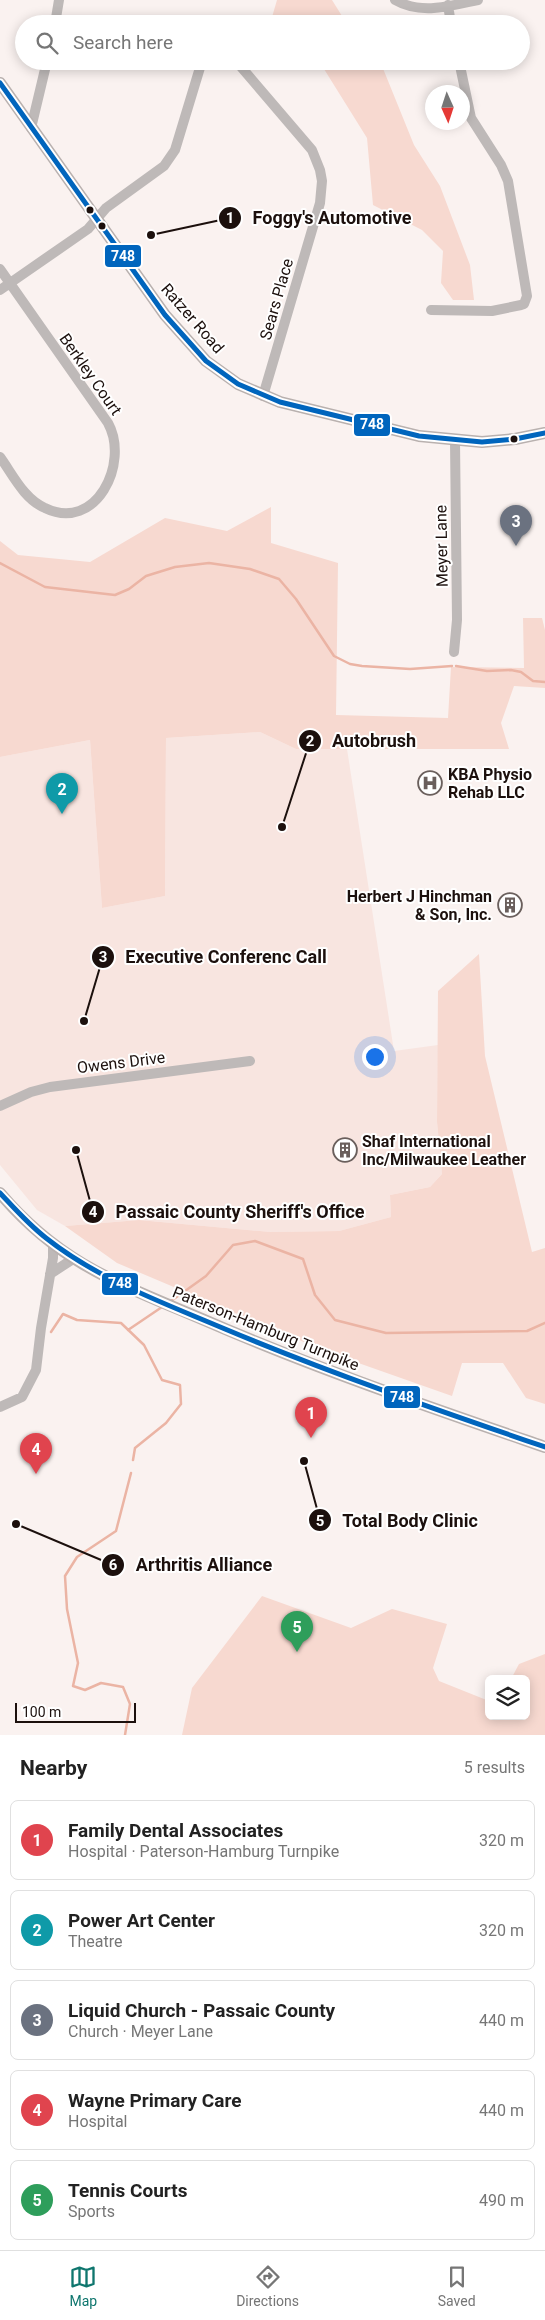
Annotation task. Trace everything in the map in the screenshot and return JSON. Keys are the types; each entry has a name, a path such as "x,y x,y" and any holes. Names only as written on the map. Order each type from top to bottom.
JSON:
{"main road":[{"name":"Ratzer Road","path":"0,83 165,315 206,361 238,384 263,396 419,436 455,441 497,441 545,433"},
{"name":"Paterson-Hamburg Turnpike","path":"0,1193 28,1223 53,1245 109,1280 340,1376 545,1447"}],"street":[{"path":"56,15 59,0"},
{"path":"395,0 411,8 421,9 478,0"},
{"path":"448,5 450,15"},
{"path":"31,128 45,70"},
{"path":"0,290 88,229 106,208 164,166 170,159 182,130 199,70"},
{"name":"Sears Place","path":"244,70 312,150 322,181 320,203 263,396"},
{"path":"431,310 492,311 524,304 527,296 508,181 501,165 471,118 460,70"},
{"name":"Berkley Court","path":"0,269 108,423 116,449 112,472 103,492 91,505 68,513 51,511 35,502 27,495 0,457"},
{"name":"Meyer Lane","path":"454,652 457,620 455,441"},
{"name":"Owens Drive","path":"0,1106 31,1092 50,1087 250,1061"},
{"path":"0,1406 22,1397 36,1370 53,1245"},
{"path":"50,1274 73,1259"}],"shaded area":[{"path":"277,0 332,0 341,15 273,15"},
{"path":"325,70 384,70 414,145 440,186 470,265 474,300 453,300 441,283 443,251 422,230 373,205 367,138"},
{"path":"271,507 271,543 338,563 336,715 448,718 451,667 524,668 523,618 542,618 545,630 545,688 514,686 501,723 509,749 296,749 260,732 166,738 165,896 102,908 90,740 0,757 0,541 18,555 90,562 165,518 227,531"},
{"path":"260,732 296,749 347,749 394,1051 438,1045 437,1122 442,1174 430,1187 390,1195 391,1217 339,1231 271,1232 139,1220 65,1226 37,1210 0,1165 0,757 90,740 102,908 165,896 166,738"},
{"path":"479,954 485,1056 532,1252 545,1248 545,1404 526,1398 503,1363 462,1363 452,1396 330,1353 117,1263 65,1226 139,1220 271,1232 339,1231 391,1217 390,1195 430,1187 442,1174 437,1122 438,991"},
{"path":"262,1596 351,1628 392,1609 447,1624 433,1668 439,1681 485,1699 485,1720 530,1720 530,1675 513,1675 519,1664 545,1654 545,1735 182,1735 192,1688"}],"waterway":[{"path":"0,563 45,587 115,595 129,589 146,576 175,567 209,563 250,569 279,579 296,599 334,656 350,664 410,669 452,666"},
{"path":"456,666 487,671 511,670 521,672 533,681 545,682"},
{"path":"171,1301 206,1276 233,1245 255,1241 303,1259 315,1295 335,1320 386,1333 527,1331 545,1323"},
{"path":"128,1330 162,1307"},
{"path":"51,1332 63,1314 77,1320 121,1323 144,1345 162,1380 180,1385 181,1404 166,1423 135,1448 133,1460"},
{"path":"125,1735 130,1704 123,1687 101,1683 85,1690 73,1686 78,1663 67,1609 65,1576 77,1557 116,1531 131,1473"}],"transit line":[{"name":"748","path":"0,83 165,315 206,361 238,384 280,402 419,436 482,442 515,439 545,433"},
{"name":"748","path":"0,1193 34,1228 66,1253 132,1290 304,1361 545,1447"}],"place":[{"name":"Foggy's Automotive","path":"151,235"},
{"name":"Liquid Church - Passaic County","path":"516,546"},
{"name":"KBA Physio Rehab LLC","path":"430,783"},
{"name":"Power Art Center","path":"62,814"},
{"name":"Autobrush","path":"282,827"},
{"name":"Herbert J Hinchman & Son, Inc.","path":"510,905"},
{"name":"Executive Conferenc Call","path":"84,1021"},
{"name":"Passaic County Sheriff's Office","path":"76,1150"},
{"name":"Shaf International Inc/Milwaukee Leather","path":"345,1150"},
{"name":"Family Dental Associates","path":"311,1438"},
{"name":"Total Body Clinic","path":"304,1461"},
{"name":"Wayne Primary Care","path":"36,1474"},
{"name":"Arthritis Alliance","path":"16,1524"},
{"name":"Tennis Courts","path":"297,1652"}]}
